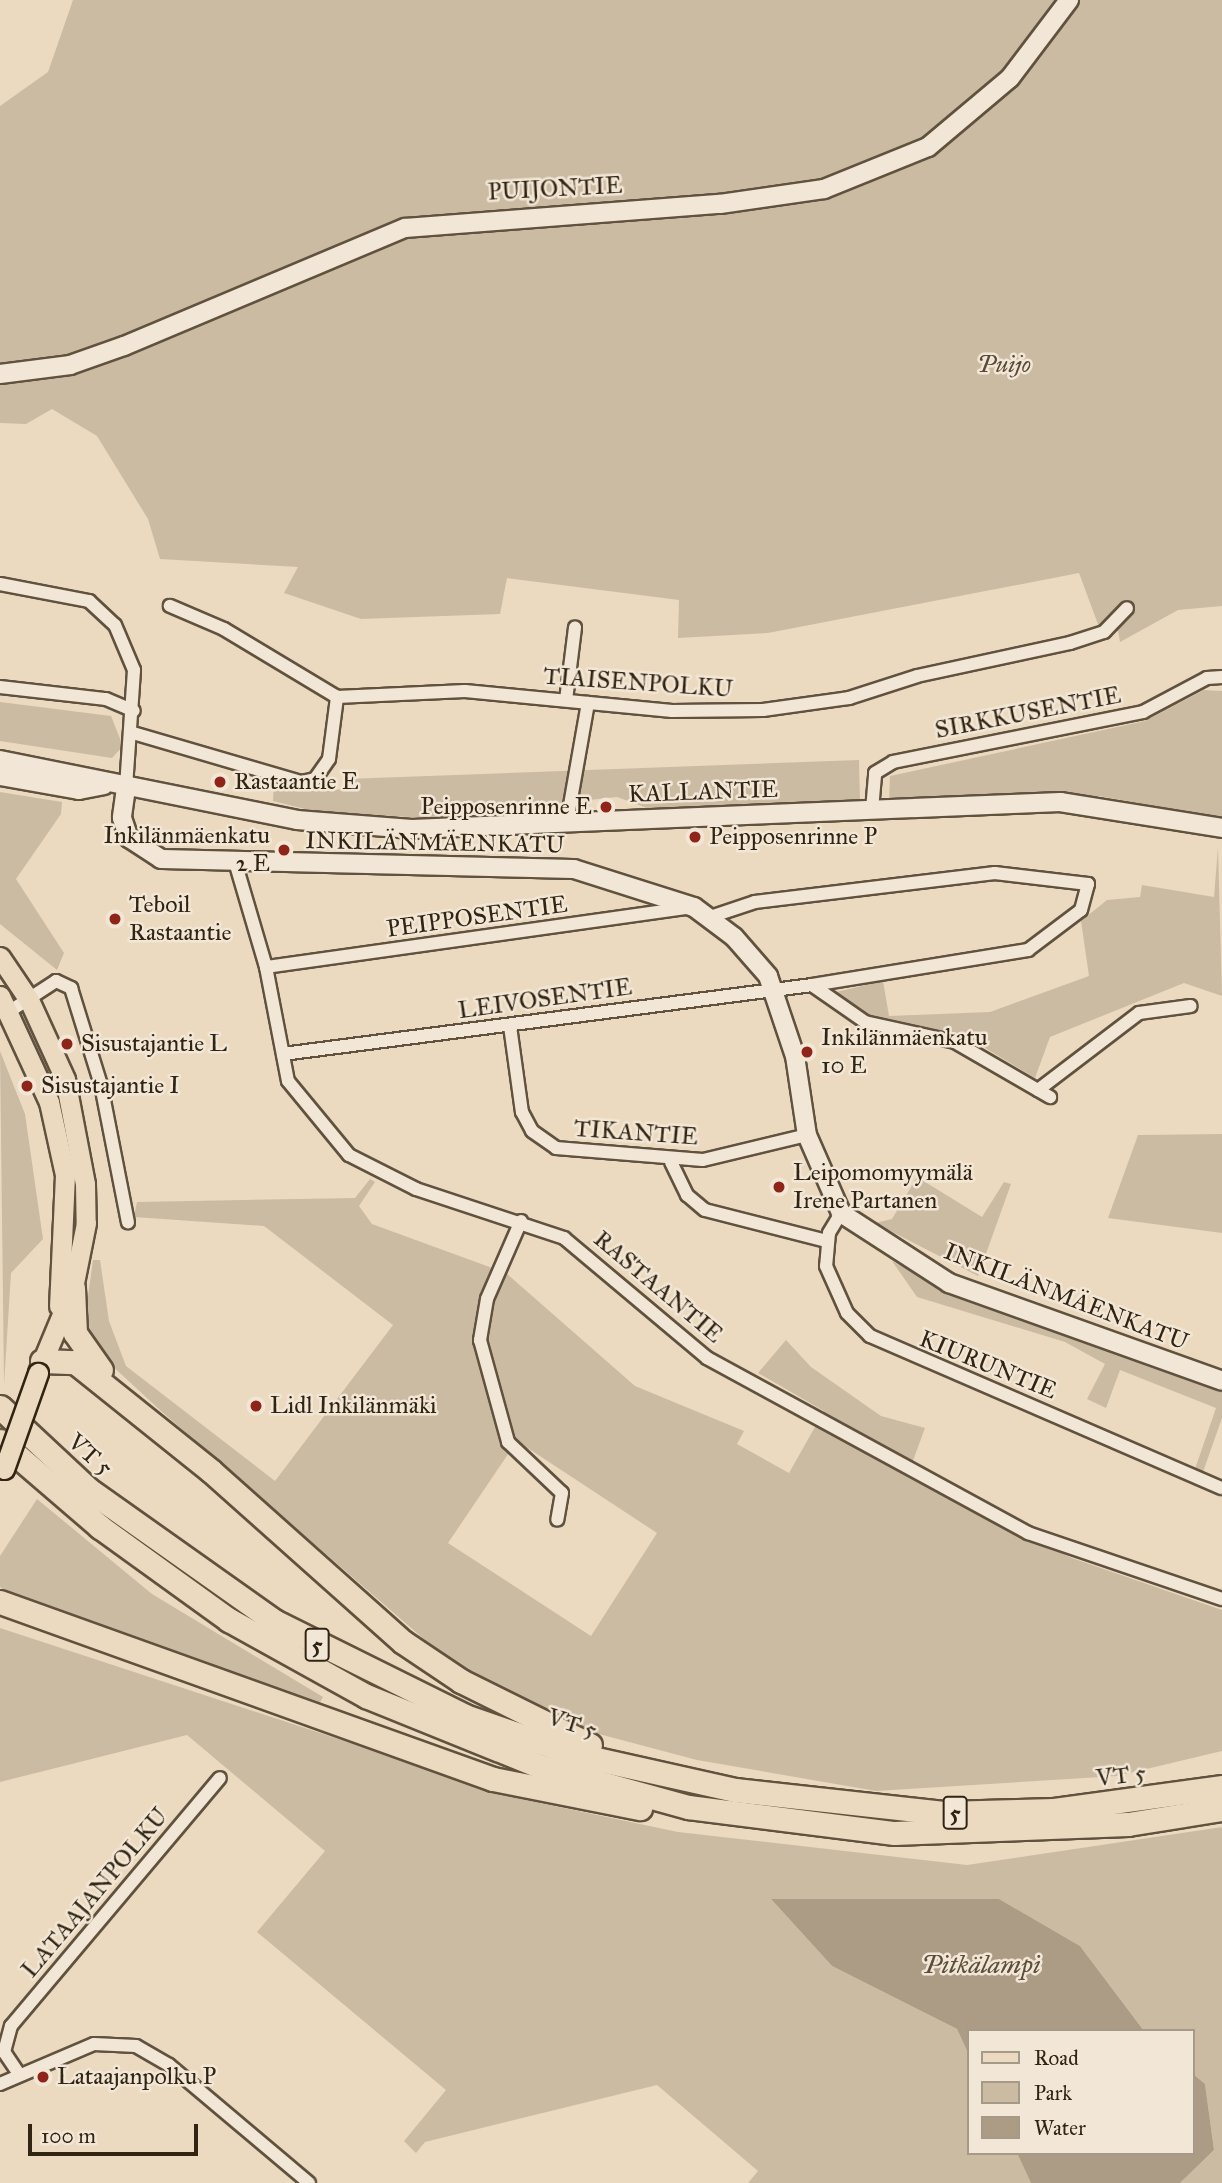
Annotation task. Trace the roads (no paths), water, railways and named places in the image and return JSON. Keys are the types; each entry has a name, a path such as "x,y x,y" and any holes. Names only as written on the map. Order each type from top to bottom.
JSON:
{"highway":[{"path":"73,1288 75,1333 88,1357 343,1591 461,1681 574,1739 689,1781"},
{"path":"40,1367 75,1362 211,1471"},
{"name":"VT 5","path":"0,1407 164,1547 321,1647 465,1716 574,1754 689,1781 944,1813 1054,1810 1222,1787"},
{"name":"VT 5","path":"0,1441 167,1579 301,1661 457,1736 688,1807 820,1827 945,1834 1128,1824 1222,1809"},
{"path":"1,1603 493,1779 655,1810 688,1807"}],"main road":[{"path":"0,957 29,1000 65,1079 81,1139 86,1223 73,1288 59,1314 1,1477"},
{"path":"5,1003 49,1102 65,1175 59,1314"}],"street":[{"name":"PUIJONTIE","path":"0,374 71,365 124,346 405,228 720,204 824,189 928,147 1010,78 1069,0"},
{"path":"0,584 89,601 103,612 127,645 134,711 126,788"},
{"path":"133,733 309,781 327,766 337,697 223,629 170,606"},
{"name":"TIAISENPOLKU","path":"337,697 465,691 725,712 849,698 918,676 1070,643 1104,632 1127,608"},
{"path":"566,700 575,628"},
{"name":"SIRKKUSENTIE","path":"872,810 875,773 893,762 1143,712 1207,678 1222,677"},
{"path":"0,687 106,699 134,711"},
{"path":"567,822 589,703"},
{"name":"KALLANTIE","path":"0,760 104,785 297,820 412,829 1060,802 1222,828"},
{"name":"KALLANTIE","path":"0,776 79,790 104,785"},
{"name":"INKILÄNMÄENKATU","path":"126,788 122,818 129,838 143,850 175,862 574,869 694,907 710,917 753,956 774,988 795,1056 807,1135 841,1213 949,1283 1222,1381"},
{"name":"RASTAANTIE","path":"236,865 266,967 293,1090 349,1155 416,1189 521,1221 586,1253 707,1357 869,1449 1028,1533 1222,1599"},
{"name":"LEIVOSENTIE","path":"283,1054 812,985 1028,950 1081,910 1088,884 1063,877 995,873 755,902 710,917"},
{"name":"PEIPPOSENTIE","path":"266,967 694,907"},
{"path":"5,1003 29,1000 56,981 71,988 102,1086 128,1222"},
{"path":"812,985 864,1022 955,1042 1050,1097"},
{"path":"1038,1090 1139,1013 1191,1006"},
{"name":"TIKANTIE","path":"510,1026 522,1112 540,1139 571,1152 671,1161 703,1160 807,1135"},
{"path":"671,1161 687,1195 705,1210 827,1241 841,1213"},
{"path":"521,1221 487,1299 480,1340 508,1442 562,1493 557,1520"},
{"name":"KIURUNTIE","path":"827,1241 826,1266 837,1297 870,1336 1222,1488"},
{"name":"LATAAJANPOLKU","path":"19,2074 4,2052 10,2026 220,1778"},
{"path":"0,2084 94,2044 136,2046 169,2064 309,2183"}],"water":[{"name":"Pitkälampi","path":"771,1899 999,1899 1080,1946 1142,2029 967,2029 967,2051 957,2029 832,1966"},
{"path":"1194,2075 1205,2084 1214,2150 1180,2183 1031,2183 1018,2155 1194,2155"}],"place":[{"name":"Rastaantie E","path":"220,782"},
{"name":"Peipposenrinne E","path":"606,807"},
{"name":"Peipposenrinne P","path":"695,837"},
{"name":"Inkilänmäenkatu 2 E","path":"284,850"},
{"name":"Teboil Rastaantie","path":"115,919"},
{"name":"Sisustajantie L","path":"67,1044"},
{"name":"Inkilänmäenkatu 10 E","path":"807,1052"},
{"name":"Sisustajantie I","path":"27,1086"},
{"name":"Leipomomyymälä Irene Partanen","path":"779,1187"},
{"name":"Lidl Inkilänmäki","path":"256,1406"},
{"name":"Lataajanpolku P","path":"43,2077"}],"park label":[{"name":"Puijo","path":"1004,365"}]}
